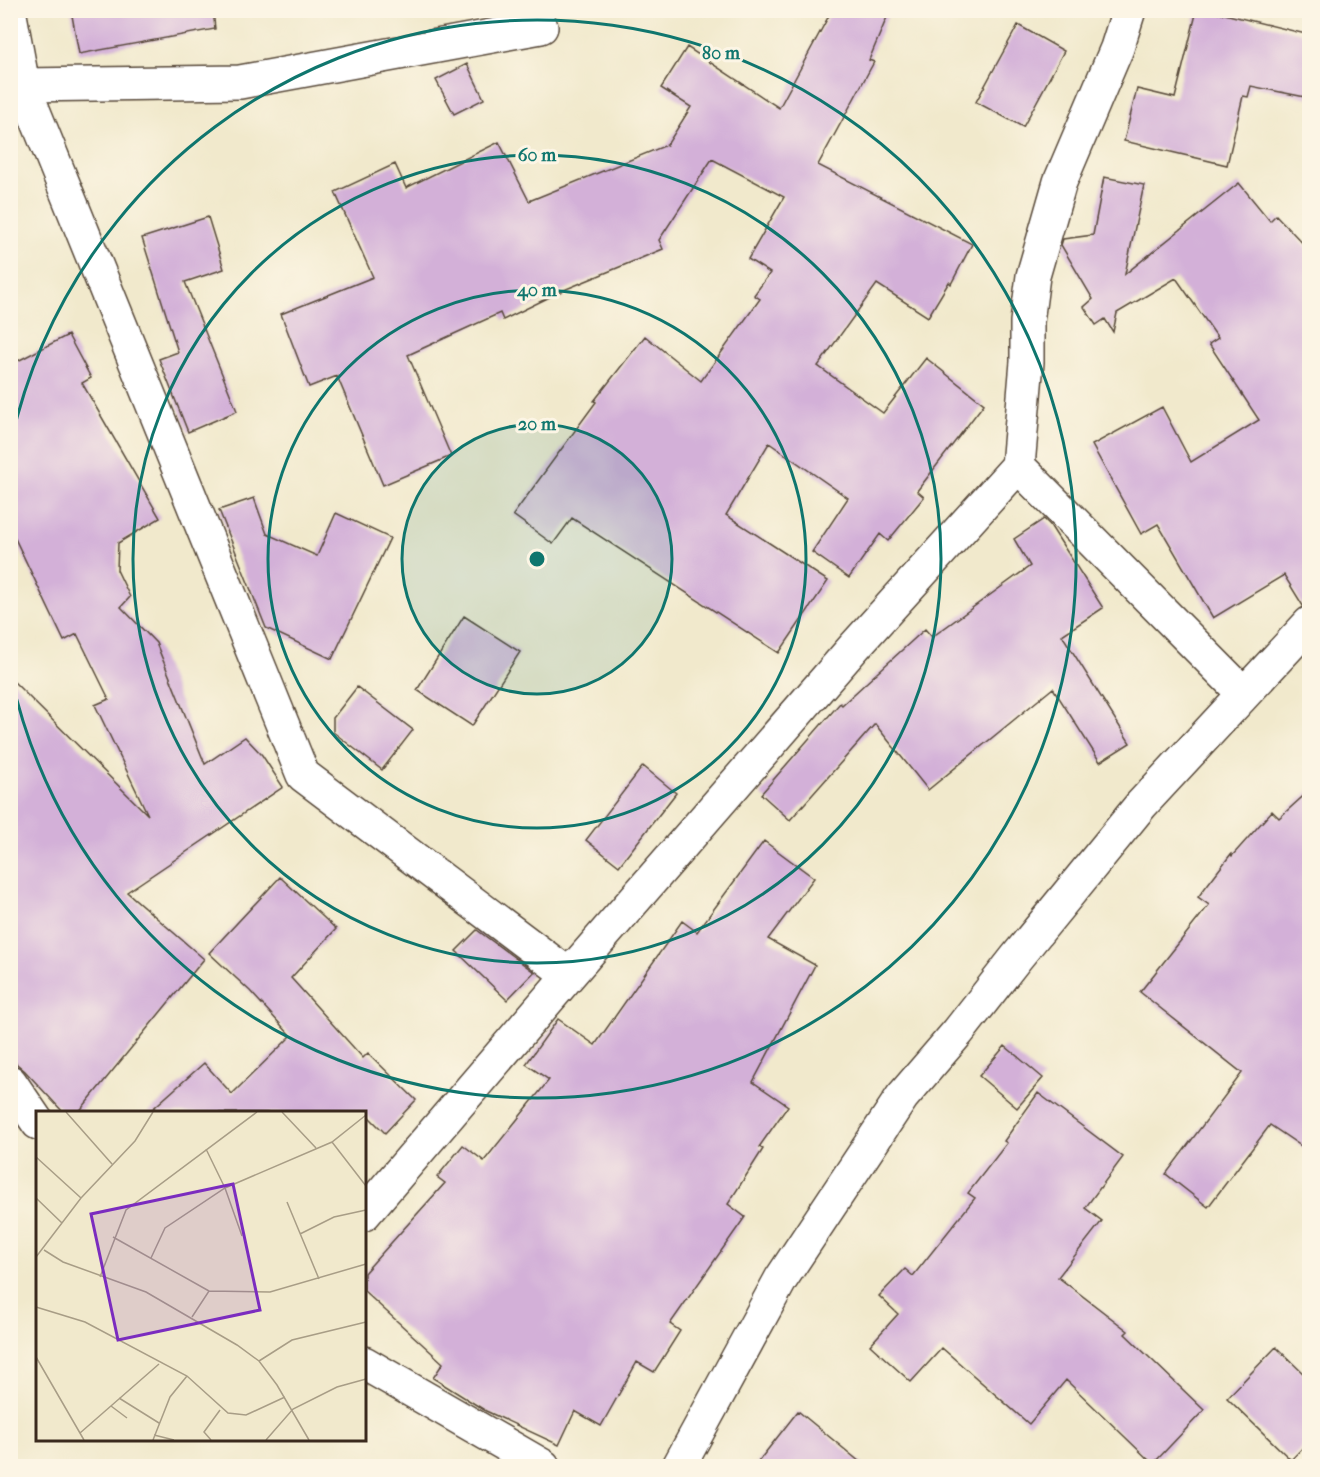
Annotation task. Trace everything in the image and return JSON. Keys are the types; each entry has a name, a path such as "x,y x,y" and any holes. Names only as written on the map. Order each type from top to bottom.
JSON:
{"street":[{"path":"366,1212 568,975 855,646 1018,466 1027,362 1027,322 1033,276 1060,182 1116,48 1129,10"},
{"path":"10,15 17,87 303,775 568,975"},
{"path":"17,87 240,82 541,27"},
{"path":"1018,466 1243,693"},
{"path":"679,1467 781,1279 902,1097 958,1032 1141,805 1310,623"},
{"path":"10,1082 36,1120"},
{"path":"366,1364 543,1467"}],"building":[{"path":"71,10 213,10 215,29 79,54"},
{"path":"832,10 890,10 869,60 874,62 818,165 972,244 951,284 949,282 928,317 877,284 818,366 883,413 926,358 984,404 917,491 924,497 888,541 880,534 849,578 812,552 848,498 769,443 726,515 828,581 779,653 572,518 553,544 513,515 596,402 594,401 645,336 701,381 760,299 754,295 770,273 748,259 784,197 712,159 659,240 663,249 564,290 503,320 500,313 408,355 451,456 383,485 337,376 309,387 281,314 373,277 335,192 395,164 406,188 499,142 529,201 667,145 691,107 661,88 687,47 779,108"},
{"path":"1197,10 1208,10 1310,35 1310,98 1251,86 1248,97 1243,96 1227,165 1124,141 1137,89 1175,98"},
{"path":"1018,25 1064,51 1023,127 976,102"},
{"path":"467,64 484,99 454,114 436,80"},
{"path":"1104,177 1144,185 1125,274 1239,183 1270,221 1276,215 1310,251 1310,605 1303,606 1284,575 1213,618 1158,524 1141,534 1092,445 1162,407 1191,462 1259,420 1209,344 1218,338 1176,278 1117,313 1113,332 1105,319 1096,325 1084,307 1093,299 1061,245 1063,239 1093,235"},
{"path":"208,217 224,269 185,282 237,411 188,432 159,359 178,352 142,238"},
{"path":"68,335 91,378 82,383 160,518 118,543 117,570 130,597 121,607 156,643 205,764 245,737 262,755 283,787 127,892 204,959 80,1111 62,1111 10,1058 10,678 148,815 95,705 109,699 77,634 64,641 10,528 10,365"},
{"path":"254,498 267,534 317,556 336,513 390,538 332,659 266,628 219,510"},
{"path":"1044,519 1103,608 1062,635 1130,743 1100,762 1053,688 928,790 875,724 790,820 761,794 840,703 842,705 925,629 932,637 1030,566 1014,539"},
{"path":"464,616 520,652 472,726 417,690"},
{"path":"357,687 413,730 382,770 333,732 333,718"},
{"path":"643,766 676,793 619,866 586,840"},
{"path":"1310,790 1310,1152 1270,1125 1208,1207 1166,1174 1242,1073 1140,992 1209,905 1198,897 1231,854 1232,856 1272,811 1279,818"},
{"path":"764,841 814,878 768,939 815,965 753,1082 788,1106 759,1147 763,1149 728,1204 745,1217 670,1324 680,1331 654,1372 637,1362 601,1426 575,1411 559,1445 486,1411 433,1378 443,1363 366,1293 366,1271 445,1183 437,1177 463,1145 484,1161 549,1080 526,1064 558,1019 595,1045 682,921 697,932"},
{"path":"280,877 336,929 291,978 363,1058 368,1053 416,1100 385,1133 366,1114 366,1111 150,1111 204,1063 232,1094 291,1036 250,991 209,953"},
{"path":"477,930 534,972 507,1000 456,951"},
{"path":"1005,1046 1043,1078 1017,1108 979,1076"},
{"path":"1038,1093 1123,1157 1085,1208 1102,1221 1058,1277 1128,1331 1125,1334 1204,1410 1153,1464 1066,1380 1029,1424 942,1348 911,1382 870,1345 898,1314 879,1296 905,1269 913,1276 975,1198 968,1193 1007,1143 1004,1141"},
{"path":"1276,1347 1310,1380 1310,1440 1291,1460 1227,1398"},
{"path":"798,1411 866,1467 754,1467"}]}
